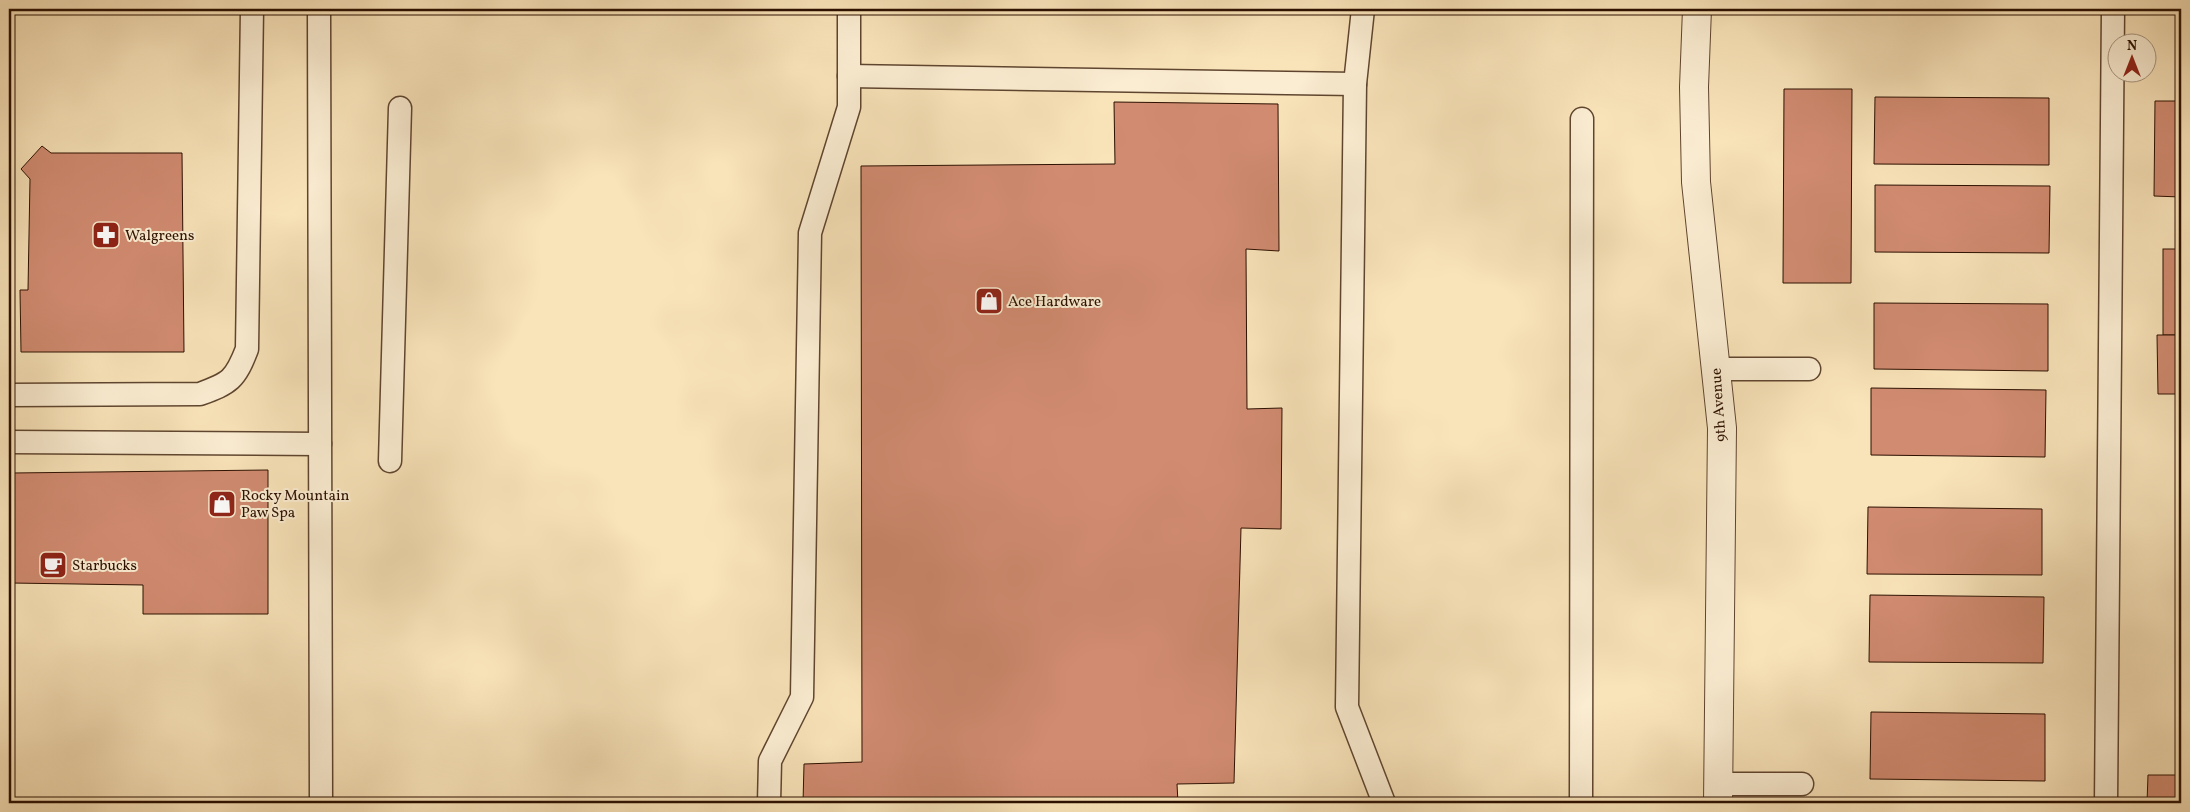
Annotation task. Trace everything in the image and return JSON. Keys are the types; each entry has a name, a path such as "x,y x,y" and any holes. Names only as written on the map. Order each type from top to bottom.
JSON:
{"street":[{"name":"9th Avenue","path":"1697,9 1694,87 1696,182 1722,428 1718,794"}],"lane":[{"path":"9,395 200,394 226,384 239,369 247,349 252,9"},
{"path":"319,9 321,803"},
{"path":"769,803 770,761 802,697 810,234 849,107 849,9"},
{"path":"1363,9 1354,84 1347,707 1384,803"},
{"path":"2106,803 2113,9"},
{"path":"849,76 1354,84"},
{"path":"390,461 400,108"},
{"path":"1581,803 1582,119"},
{"path":"1716,369 1808,369"},
{"path":"9,442 320,444"},
{"path":"1718,794 1802,784"}],"building":[{"path":"1784,89 1852,89 1851,283 1783,283"},
{"path":"1875,97 2049,98 2049,165 1874,164"},
{"path":"2155,101 2181,101 2181,197 2154,196"},
{"path":"1114,102 1278,104 1279,251 1246,249 1247,409 1282,408 1281,529 1241,528 1234,783 1177,784 1178,803 803,803 804,764 862,762 861,166 1115,164"},
{"name":"Walgreens","path":"42,146 51,153 182,153 184,352 21,352 20,290 28,290 30,179 21,169"},
{"path":"1875,185 2050,186 2049,253 1875,252"},
{"path":"2163,249 2181,249 2181,335 2163,335"},
{"path":"1874,303 2048,304 2048,371 1874,369"},
{"path":"2157,335 2181,335 2181,394 2158,394"},
{"path":"1871,388 2046,390 2045,457 1871,455"},
{"path":"268,470 268,614 143,614 143,585 11,583 12,473"},
{"path":"1868,507 2042,509 2042,575 1867,574"},
{"path":"1870,595 2044,597 2043,663 1869,662"},
{"path":"1871,712 2045,714 2045,781 1870,779"},
{"path":"2148,775 2181,775 2181,803 2147,803"},
{"path":"1868,799 2043,800 2043,803 1868,803"}],"place":[{"name":"Walgreens","path":"106,235"},
{"name":"Ace Hardware","path":"989,301"},
{"name":"Rocky Mountain Paw Spa","path":"222,504"},
{"name":"Starbucks","path":"53,565"}]}
